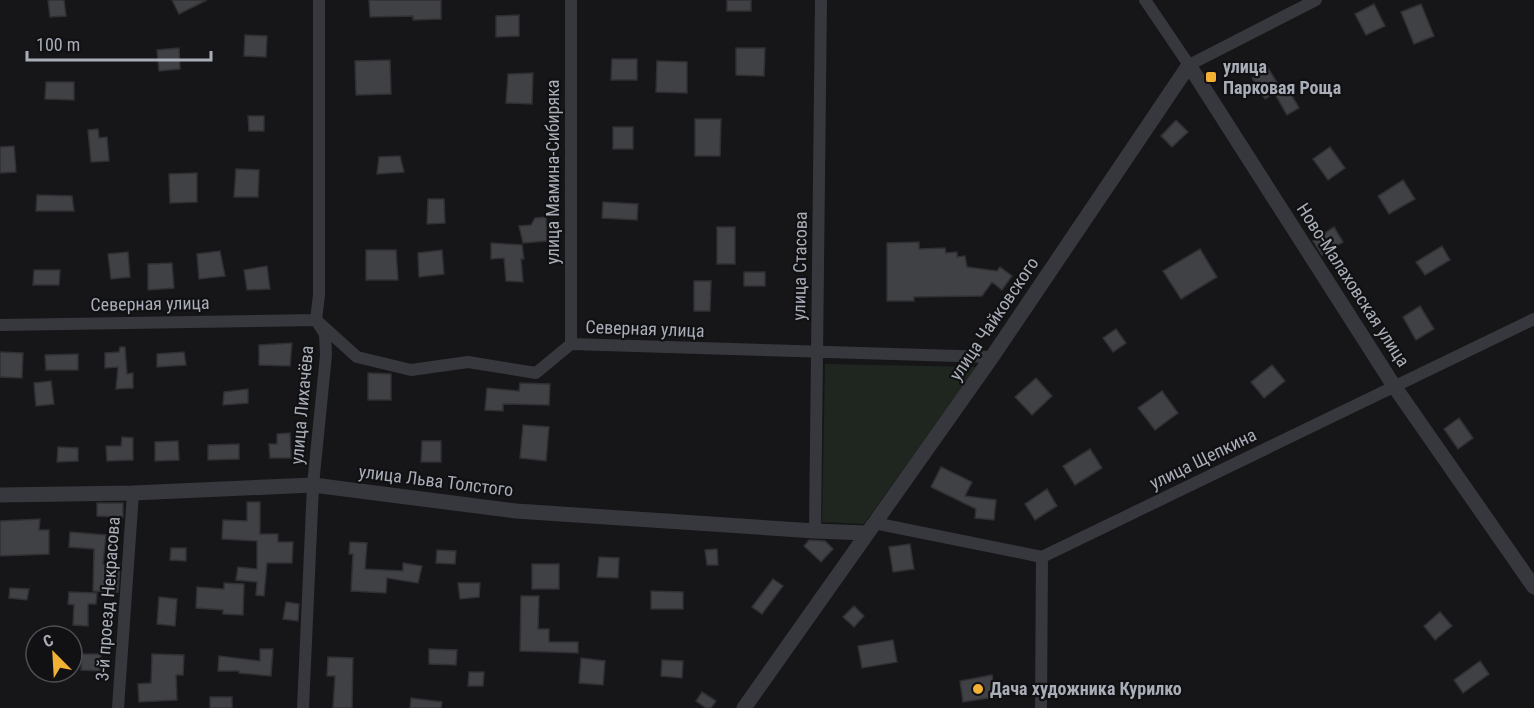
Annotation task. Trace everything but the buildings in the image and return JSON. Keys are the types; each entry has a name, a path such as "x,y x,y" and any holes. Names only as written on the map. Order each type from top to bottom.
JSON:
{"street":[{"name":"улица Лихачёва","path":"303,708 314,484 326,355 325,334 316,320 319,295 319,0"},
{"name":"улица Мамина-Сибиряка","path":"570,344 572,0"},
{"name":"улица Стасова","path":"815,531 821,0"},
{"name":"Ново-Малаховская улица","path":"1145,0 1394,386 1534,587"},
{"name":"улица Чайковского","path":"744,708 992,357 1189,65 1316,0"},
{"name":"улица Щепкина","path":"1041,557 1534,319"},
{"name":"Северная улица","path":"0,325 316,320 357,357 411,370 468,362 536,373 570,344 992,357"},
{"name":"улица Льва Толстого","path":"0,495 133,493 314,484 516,511 815,531 870,528"},
{"name":"3-й проезд Некрасова","path":"118,708 133,493"},
{"path":"870,528 1041,557 1041,708"}],"shaded area":[{"path":"825,364 976,367 864,524 822,522"}],"place":[{"name":"улица Парковая Роща","path":"1211,77"},
{"name":"Дача художника Курилко","path":"978,689"}]}
